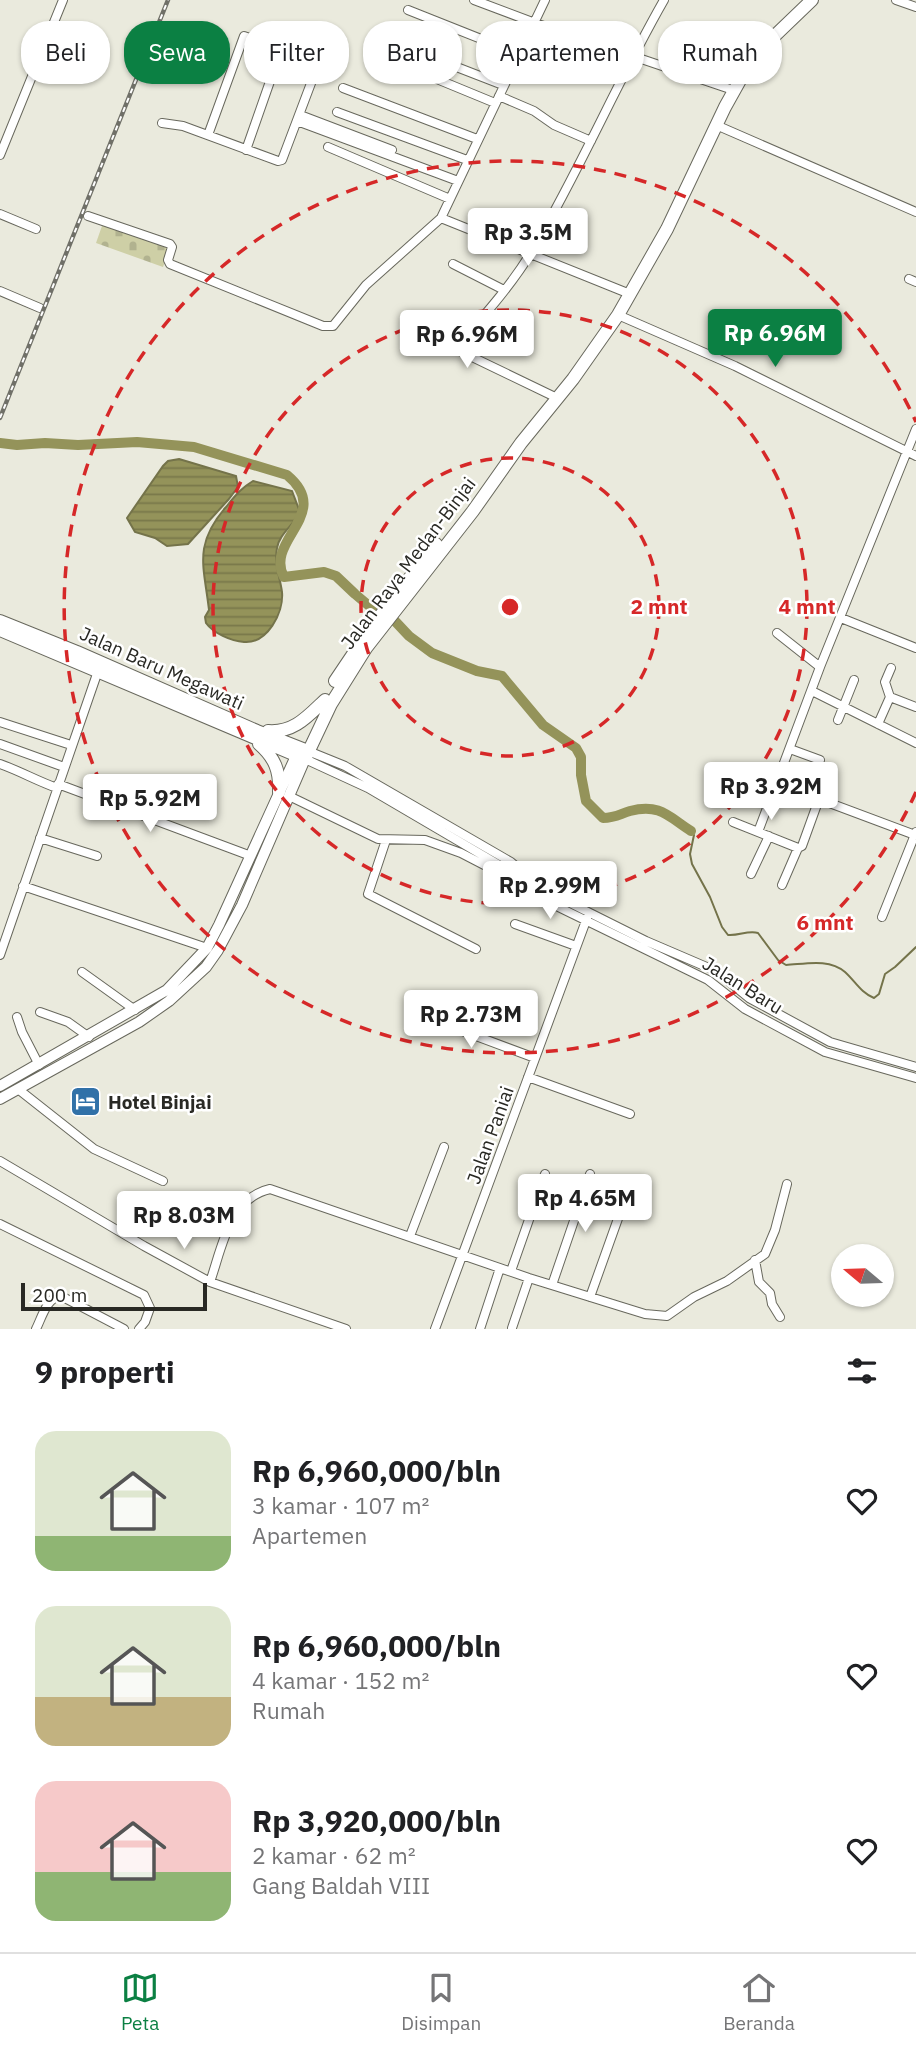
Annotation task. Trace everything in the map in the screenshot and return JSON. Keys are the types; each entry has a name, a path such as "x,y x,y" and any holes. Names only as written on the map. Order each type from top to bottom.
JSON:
{"highway":[{"name":"Jalan Raya Medan-Binjai","path":"406,588 473,511 521,443 573,380 618,315 731,89 757,45 804,0"},
{"name":"Jalan Raya Medan-Binjai","path":"302,753 325,700 346,663 594,342 631,286 689,186 731,89 761,49 812,0"},
{"name":"Jalan Baru Megawati","path":"0,621 95,667"},
{"name":"Jalan Baru Megawati","path":"0,630 302,753"},
{"name":"Jalan Raya Medan-Binjai","path":"302,753 373,631"},
{"path":"254,734 292,727 302,722 325,700"},
{"path":"254,734 274,760 284,794"}],"main road":[{"name":"Jalan Raya Medan-Binjai","path":"0,1099 139,1022 169,1001 206,967 242,905 302,753"},
{"name":"Jalan Raya Medan-Binjai","path":"0,1086 167,990 207,948 284,794"}],"street":[{"path":"0,155 63,0"},
{"path":"474,0 530,21"},
{"path":"536,21 545,0"},
{"path":"644,35 664,0"},
{"path":"896,0 916,7"},
{"path":"408,10 476,37"},
{"path":"208,135 244,38"},
{"path":"644,60 731,89"},
{"path":"88,216 170,244 170,264 327,327 335,324 378,274 441,218 503,85 462,69"},
{"path":"246,150 269,84"},
{"path":"162,123 183,126 278,161 282,160 311,84"},
{"path":"453,84 534,111 554,125 591,141"},
{"path":"456,348 531,253 618,84"},
{"path":"343,88 477,139"},
{"path":"337,112 467,160"},
{"path":"298,118 459,179"},
{"path":"716,125 916,212"},
{"path":"328,147 450,199"},
{"path":"0,214 36,229"},
{"path":"441,218 531,253 631,286"},
{"path":"453,264 504,290"},
{"path":"0,291 40,308"},
{"path":"618,315 734,366 916,456"},
{"path":"412,323 416,330 553,396"},
{"path":"758,832 820,667 916,429"},
{"path":"841,618 916,648"},
{"path":"777,633 820,667"},
{"path":"0,956 95,667"},
{"path":"878,724 890,696 885,682 891,668"},
{"path":"838,720 854,680"},
{"path":"811,691 916,743"},
{"path":"890,696 915,705"},
{"path":"0,722 71,745"},
{"path":"0,744 64,767"},
{"path":"790,749 820,760"},
{"name":"Jalan Baru","path":"302,753 345,766 475,852 511,862 546,891 587,917 708,980 746,1009 825,1052 916,1078"},
{"path":"0,764 33,776 38,781 251,856"},
{"path":"776,783 915,834 882,918"},
{"path":"284,794 386,840 425,840 475,852 500,878"},
{"path":"782,886 798,848 802,846 819,799"},
{"path":"733,822 798,848"},
{"path":"751,874 769,836"},
{"path":"40,838 97,856"},
{"path":"386,840 368,894 476,949"},
{"path":"23,886 207,948"},
{"name":"Jalan Baru","path":"587,917 716,971 749,998 830,1042 916,1068"},
{"name":"Jalan Paniai","path":"435,1329 587,917"},
{"path":"515,924 576,946"},
{"path":"82,972 135,1010"},
{"path":"40,1012 68,1021 89,1037"},
{"path":"417,1014 535,1058"},
{"path":"17,1017 39,1065"},
{"path":"528,1077 630,1114"},
{"path":"18,1089 94,1149 163,1181"},
{"path":"410,1236 444,1147"},
{"path":"0,1161 210,1282 346,1329"},
{"path":"511,1271 545,1174"},
{"path":"552,1284 590,1174"},
{"path":"210,1282 235,1213 249,1198 262,1191 276,1190 530,1278 661,1317 727,1281 767,1251 787,1184"},
{"path":"590,1297 625,1199"},
{"path":"0,1224 145,1295 150,1308 139,1329"},
{"path":"752,1262 758,1281 770,1293 772,1304 780,1317"},
{"path":"480,1329 500,1268"},
{"path":"512,1328 530,1278"},
{"path":"36,1329 50,1301 61,1296 124,1329"}],"green space":[{"path":"103,223 170,248 163,267 96,243"}],"shaded area":[{"path":"179,459 236,476 238,487 188,544 167,546 155,538 135,532 127,518 163,466 168,461"},
{"path":"253,481 292,491 300,512 277,548 282,600 277,618 267,633 260,638 244,642 223,636 206,623 205,617 209,610 203,556 209,533 216,521 238,492"}],"waterway":[{"path":"0,443 78,445 137,442 194,447 287,475 300,489 304,502 301,515 283,551 280,564 284,577 324,572 336,576 374,610 393,619 409,636 432,653 477,671 502,676 543,725 576,748 581,757 586,801 603,818 640,809 657,810 691,831"},
{"path":"691,831 694,835 690,854 692,864 722,927 728,935 758,933 778,960 786,965 832,965 845,972 874,998 879,994 885,974 916,947"}],"railway":[{"path":"0,418 168,0"}],"place":[{"name":"Hotel Binjai","path":"85,1102"}]}
